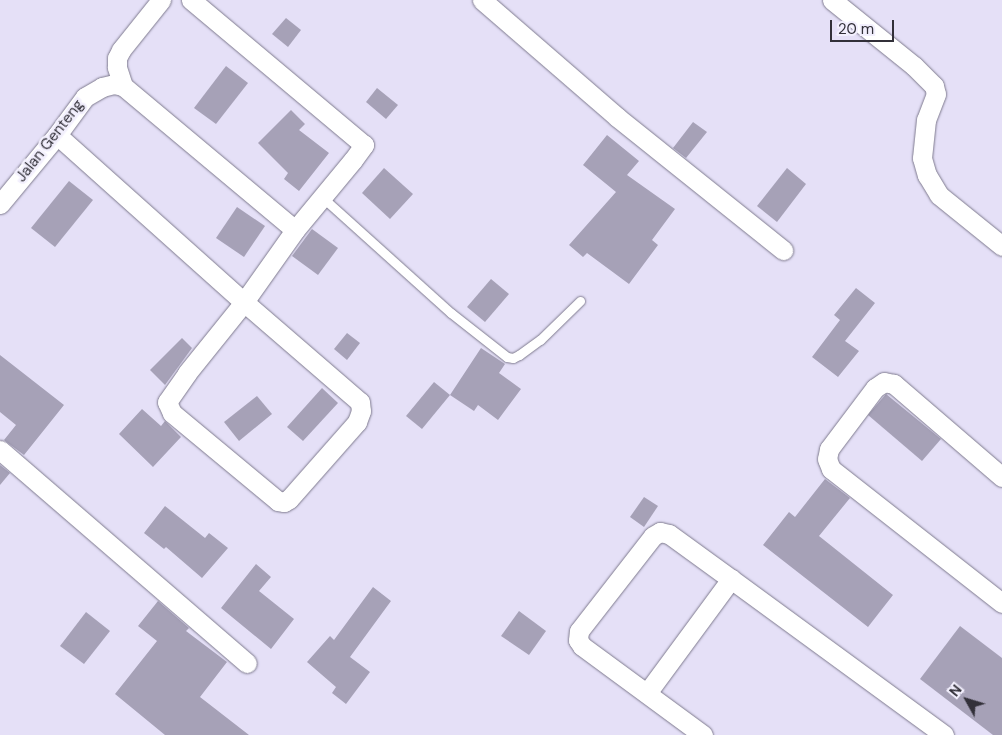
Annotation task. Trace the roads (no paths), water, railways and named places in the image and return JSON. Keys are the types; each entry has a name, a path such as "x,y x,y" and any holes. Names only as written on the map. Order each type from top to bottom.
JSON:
{"street":[{"path":"161,0 137,29 117,58 117,67 123,86 295,230"},
{"path":"57,135 244,302 360,402 361,411 357,422 310,478 284,502 278,501 172,413 167,407 167,402 187,372 244,302 295,230 364,146 363,143 192,0"},
{"path":"482,0 616,117 783,250"},
{"path":"832,0 914,66 934,86 936,94 926,120 922,158 927,175 939,195 1002,246"},
{"name":"Jalan Genteng","path":"0,204 57,135 74,110 92,92 114,84 123,86"},
{"path":"1002,477 894,384 884,382 875,388 863,403 830,449 827,459 831,469 1002,603"},
{"path":"0,450 247,663"},
{"path":"703,735 582,646 578,640 579,631 652,536 660,532 669,534 944,735"},
{"path":"647,693 731,579"}],"lane":[{"path":"322,198 451,313 507,357 514,358 533,345 580,301"}]}
